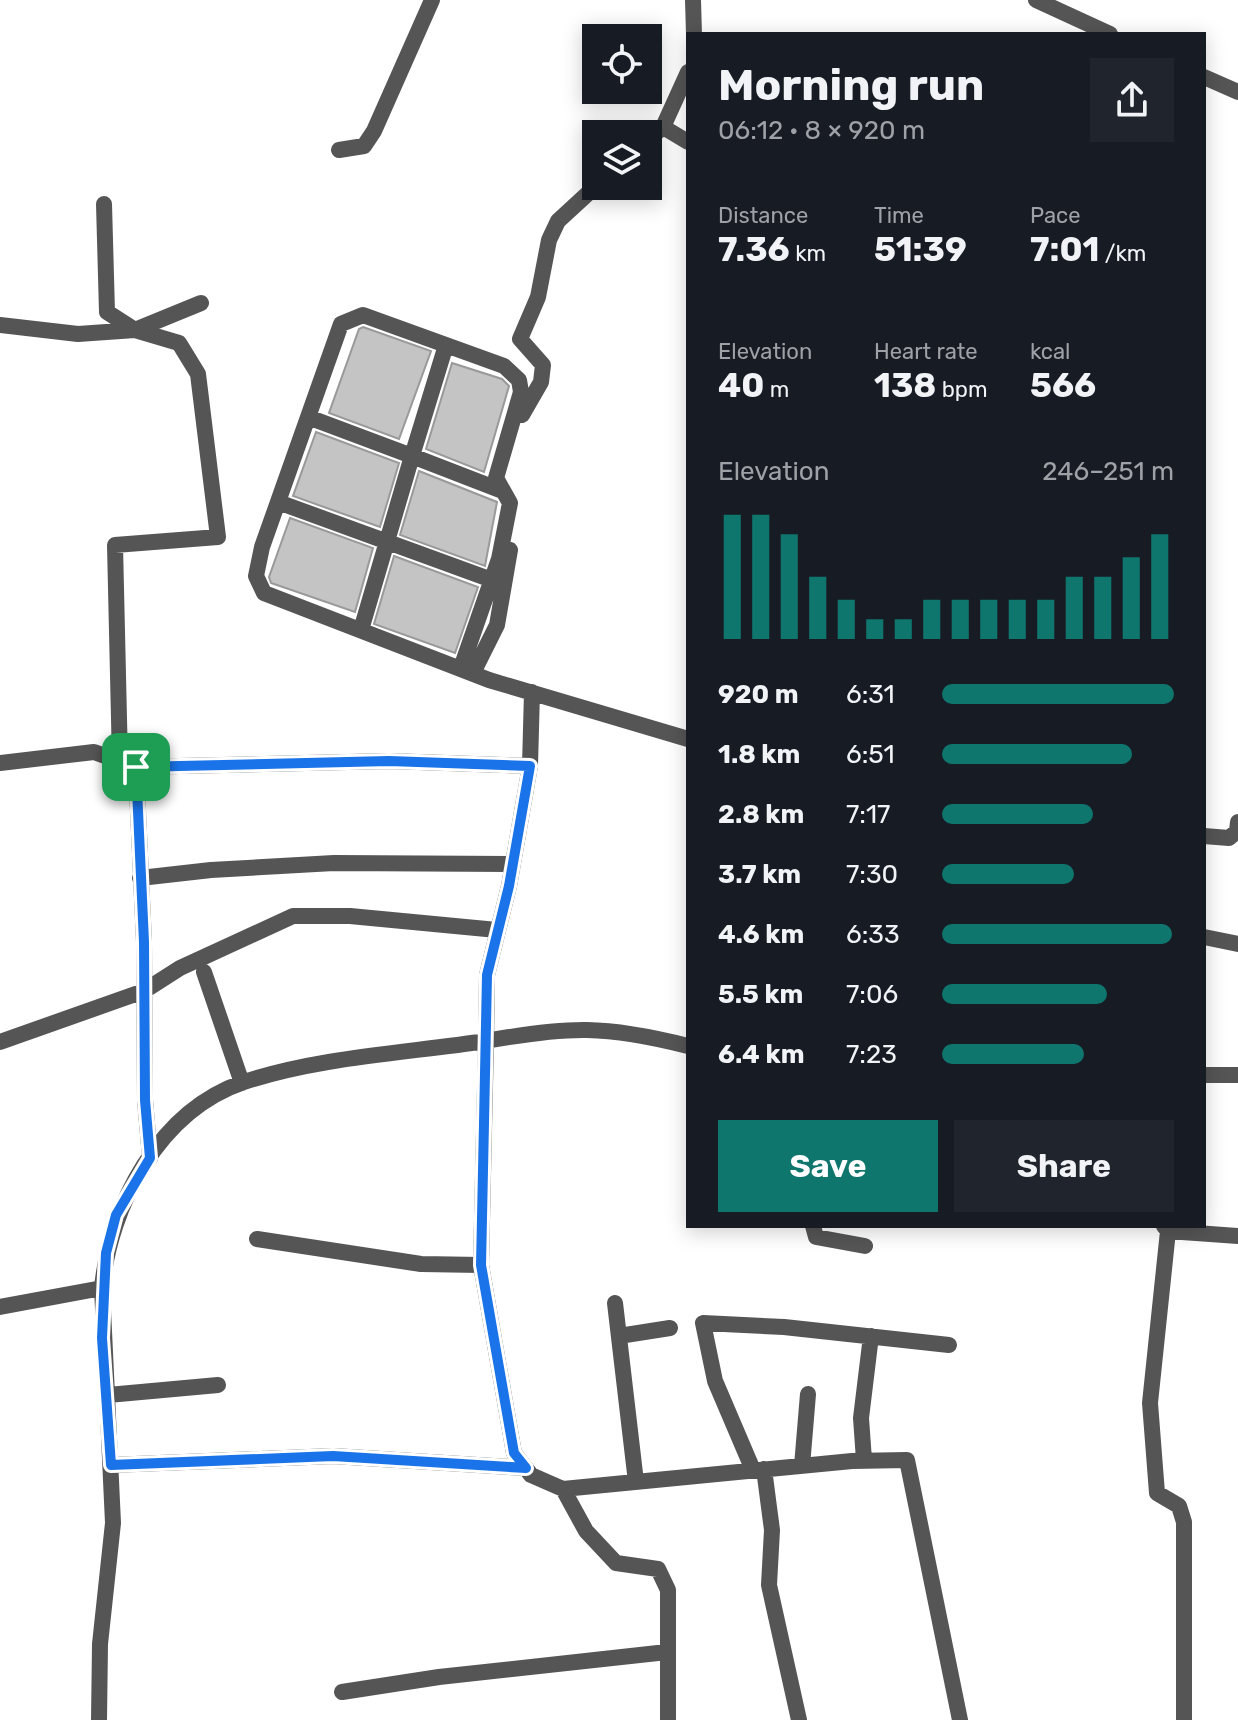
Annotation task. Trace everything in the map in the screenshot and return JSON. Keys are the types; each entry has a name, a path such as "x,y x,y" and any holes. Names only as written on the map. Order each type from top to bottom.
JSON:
{"street":[{"path":"339,150 364,146 374,131 432,0"},
{"path":"693,0 694,32"},
{"path":"1036,0 1106,32"},
{"path":"686,76 663,127 686,141"},
{"path":"1206,78 1238,92"},
{"path":"467,671 497,625 514,515 507,449 524,410 541,382 543,365 520,339 538,297 549,240 558,221 582,199"},
{"path":"104,204 107,312 135,330 179,343 198,374 218,537 115,545 128,764 140,878 145,1100 150,1158"},
{"path":"0,325 78,334 135,330 201,303"},
{"path":"467,671 510,503 496,478 521,392 519,380 504,366 363,315 341,324 278,502 256,576 264,593 467,671 686,738"},
{"path":"361,630 446,345"},
{"path":"308,417 500,490"},
{"path":"278,502 492,580"},
{"path":"532,692 530,766 513,864 487,975 481,1265 514,1453 531,1475 563,1489 864,1460 907,1460 960,1720"},
{"path":"0,763 94,752 128,764 389,761 530,766"},
{"path":"1206,836 1229,838 1237,831 1238,822"},
{"path":"140,878 211,870 334,863 513,864"},
{"path":"0,1042 144,991 204,956 293,916 350,916 497,930"},
{"path":"1206,937 1238,944"},
{"path":"204,972 242,1083"},
{"path":"99,1720 100,1644 113,1523 108,1395 102,1338 106,1253 116,1215 150,1158 178,1124 203,1103 242,1083 302,1068 574,1027 632,1032 686,1046"},
{"path":"1206,1075 1238,1075"},
{"path":"814,1228 816,1237 865,1246"},
{"path":"1184,1720 1184,1522 1179,1506 1157,1493 1150,1403 1166,1228 1238,1236"},
{"path":"257,1239 421,1264 481,1265"},
{"path":"0,1307 102,1288"},
{"path":"615,1303 636,1482"},
{"path":"799,1720 769,1585 772,1530 759,1470 715,1381 703,1323 949,1345"},
{"path":"619,1336 670,1328"},
{"path":"864,1460 861,1418 871,1336"},
{"path":"108,1395 218,1385"},
{"path":"802,1466 808,1394"},
{"path":"111,1465 333,1456 526,1468"},
{"path":"563,1489 586,1531 616,1563 658,1569 668,1590 668,1720"},
{"path":"342,1692 439,1677 667,1652"}],"building":[{"path":"363,327 431,351 399,439 329,413 359,329"},
{"path":"452,363 502,379 509,386 484,472 426,449"},
{"path":"316,432 399,463 380,527 293,496"},
{"path":"419,471 497,502 485,566 400,535"},
{"path":"290,518 373,548 355,612 271,583 269,577"},
{"path":"394,556 478,587 455,653 374,624"}],"route":[{"path":"389,761 530,766 509,886 487,975 481,1265 514,1453 526,1468 333,1456 111,1465 102,1338 106,1253 116,1215 150,1158 145,1100 144,942 136,767 177,769 389,761"}]}
